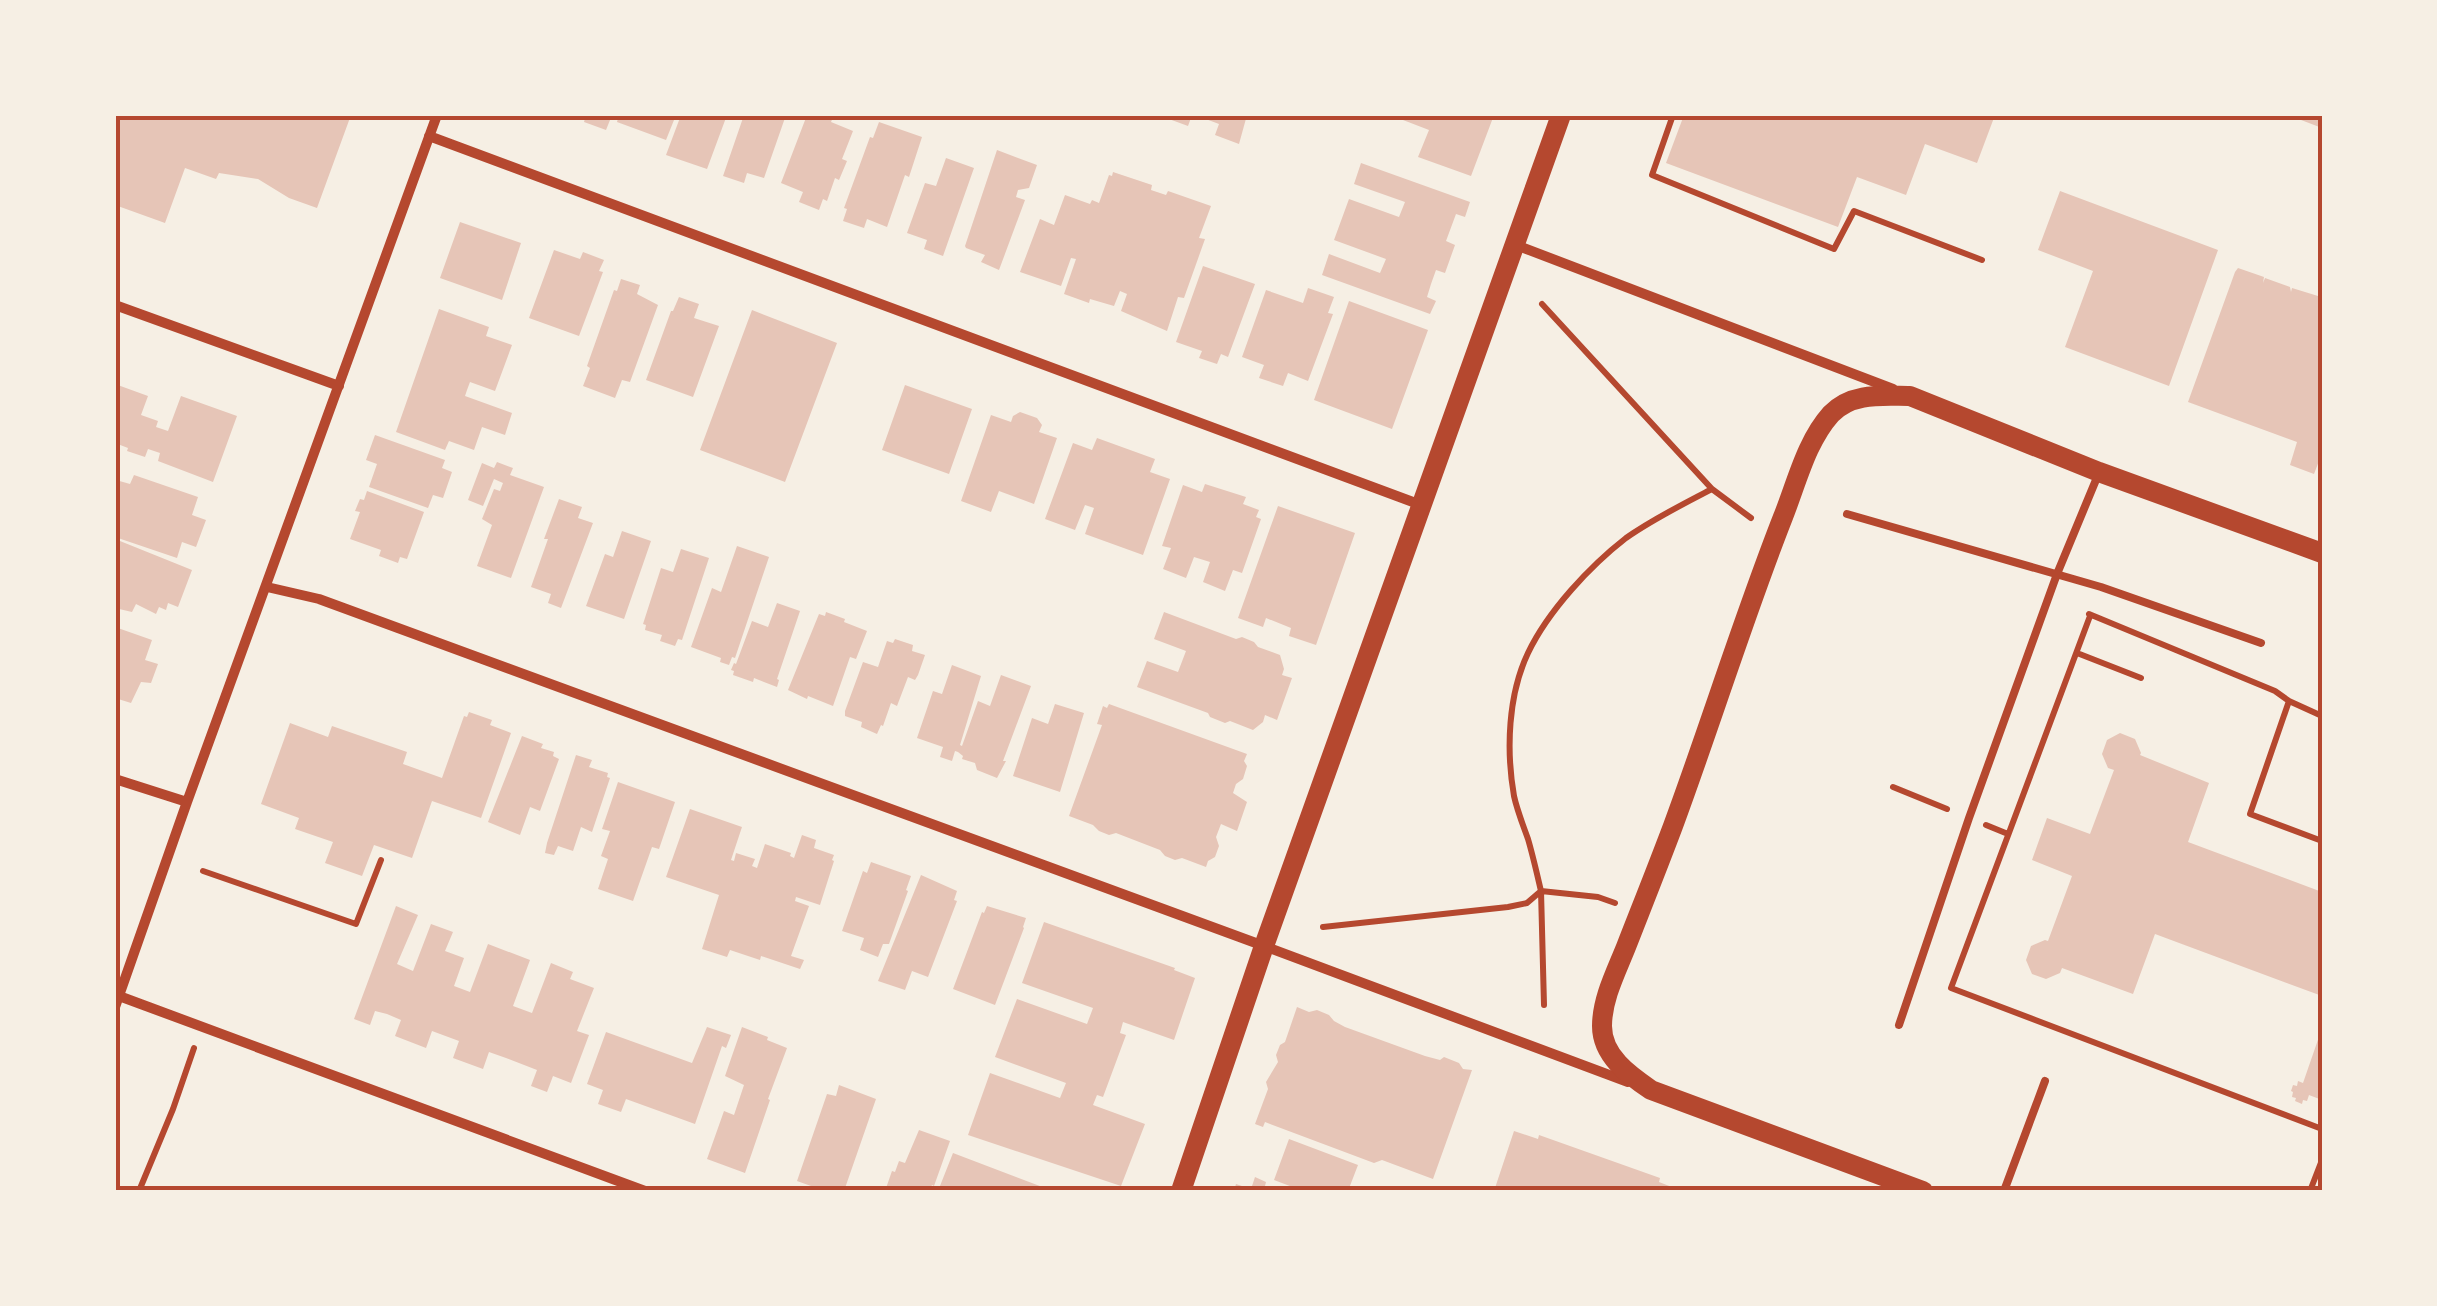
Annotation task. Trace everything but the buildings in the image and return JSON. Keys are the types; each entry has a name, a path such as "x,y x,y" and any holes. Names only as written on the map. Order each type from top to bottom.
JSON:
{"main road":[{"path":"1181,1191 1264,946 1561,115"},
{"path":"1923,1191 1651,1090 1618,1066 1602,1029 1608,993 1674,824 1805,456 1826,421 1849,401 1880,395 1910,396 2099,472 2322,552"}],"street":[{"path":"436,115 117,1002 201,1028 645,1191"},
{"path":"429,136 1421,505"},
{"path":"1516,245 1910,396"},
{"path":"115,305 339,386"},
{"path":"266,588 319,599 1651,1090"},
{"path":"115,778 187,802"}],"lane":[{"path":"1899,1025 1968,818 2057,574 2099,472"},
{"path":"1847,514 2102,587 2261,643"},
{"path":"2004,1191 2045,1081"}],"path":[{"path":"1673,115 1652,174 1834,248 1854,210 1982,260"},
{"path":"1542,304 1712,489 1776,536"},
{"path":"1544,1004 1541,891 1514,797 1511,720 1518,682 1528,652 1586,573 1627,538 1712,489"},
{"path":"2322,716 2289,701 2276,690 2090,616 1951,988 2322,1128"},
{"path":"2077,653 2141,678"},
{"path":"2289,701 2250,814 2322,841"},
{"path":"203,871 356,924 381,860"},
{"path":"1323,927 1508,907 1527,903 1541,891 1598,897 1640,912"},
{"path":"138,1191 173,1109 201,1028"},
{"path":"2310,1191 2322,1160"}]}
